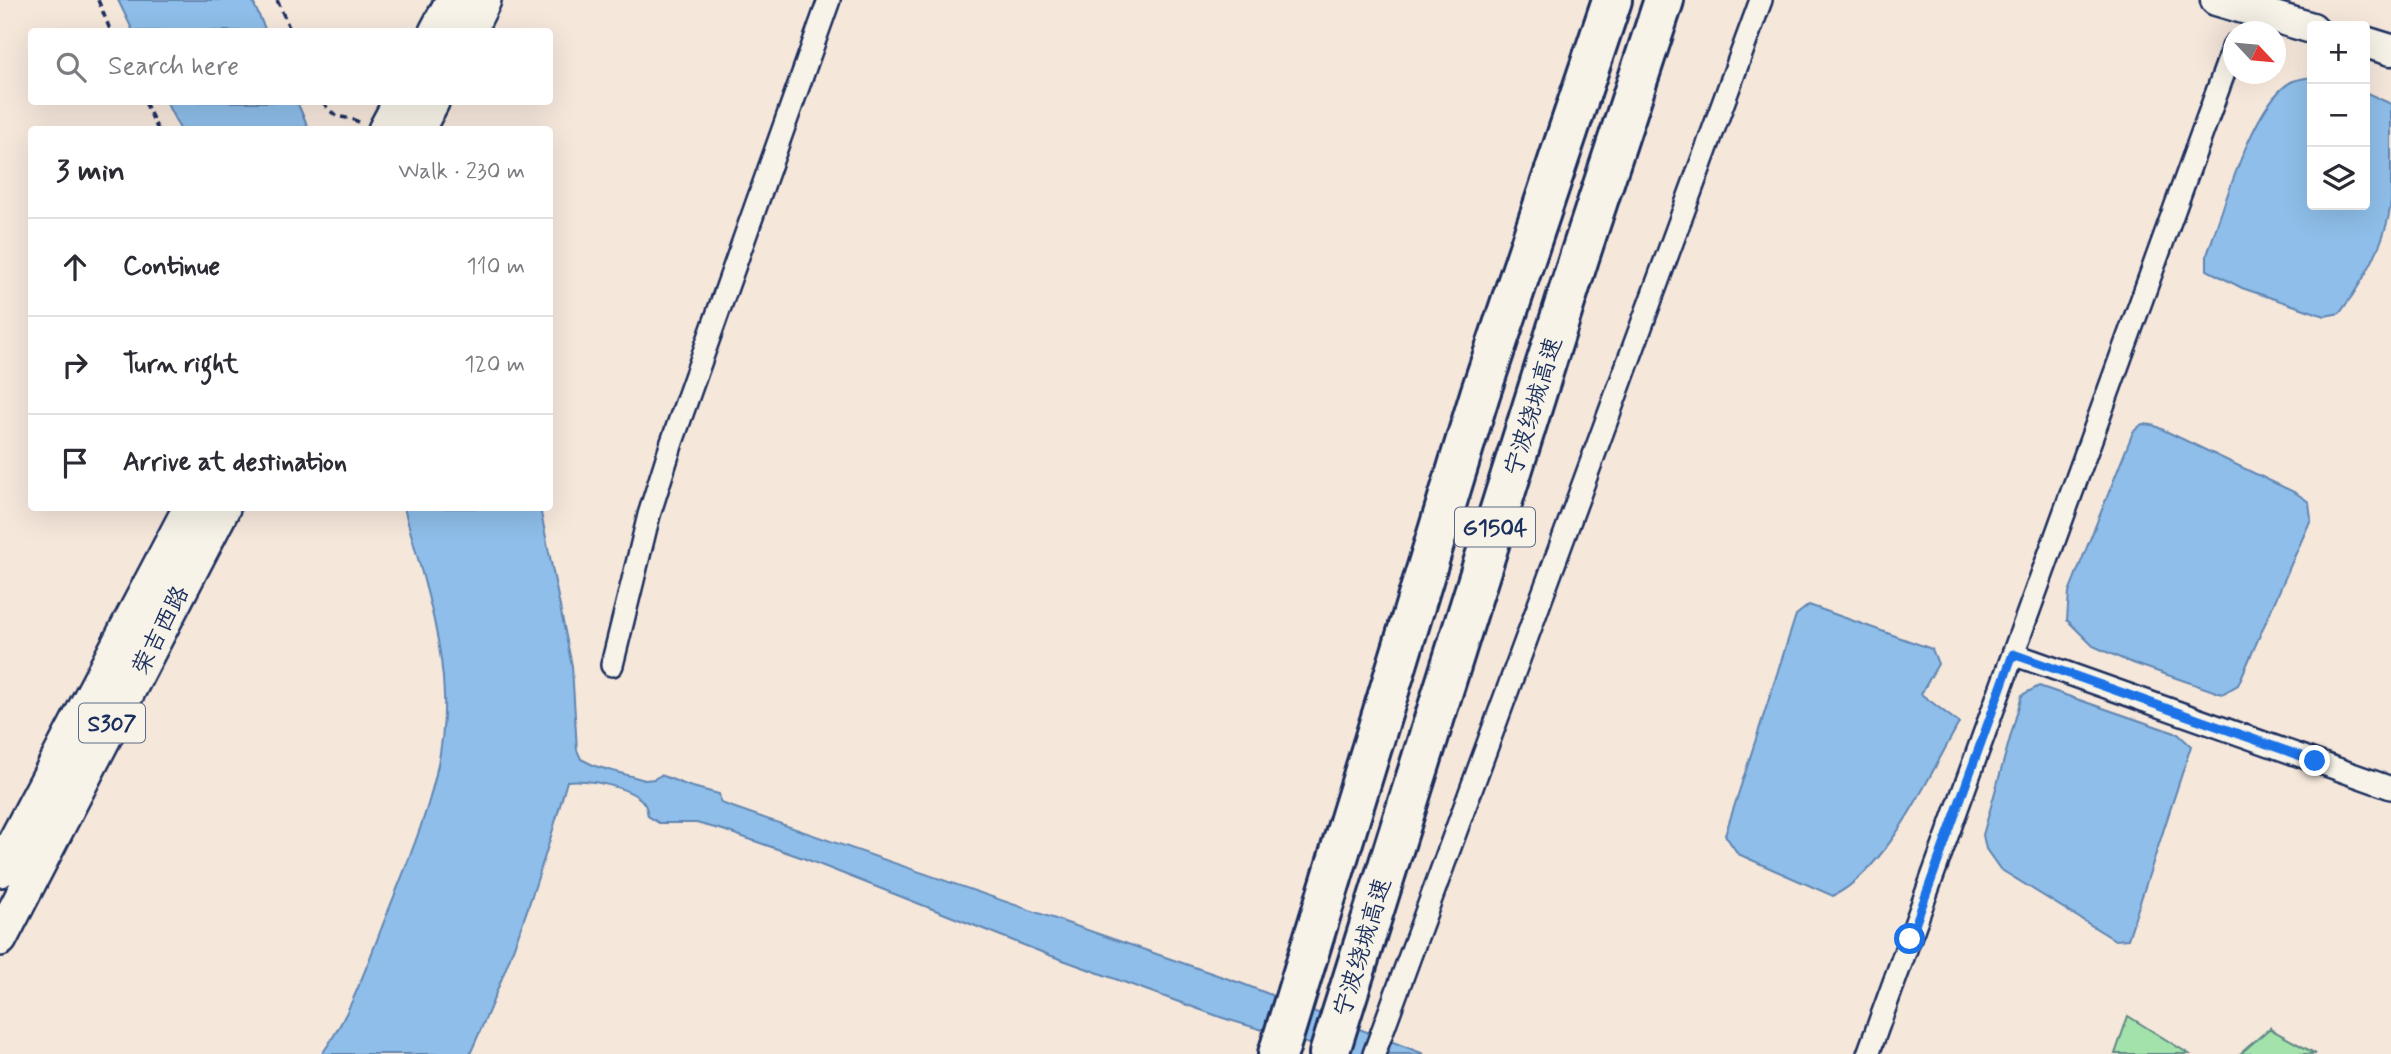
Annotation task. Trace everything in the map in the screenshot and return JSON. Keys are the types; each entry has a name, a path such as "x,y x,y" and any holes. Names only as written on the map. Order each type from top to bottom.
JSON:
{"highway":[{"name":"宁波绕城高速","path":"1278,1054 1480,394 1612,0"},
{"name":"宁波绕城高速","path":"1329,1054 1579,258 1664,0"}],"main road":[{"path":"438,28 453,0"},
{"path":"470,28 484,0"},
{"path":"2216,0 2242,20 2307,27"},
{"path":"2370,44 2391,50"},
{"path":"378,126 397,105"},
{"path":"419,126 430,105"},
{"name":"荣吉西路","path":"0,870 188,511"},
{"name":"荣吉西路","path":"0,939 221,511"}],"street":[{"path":"612,665 649,515 672,442 829,0"},
{"path":"1374,1054 1761,0"},
{"path":"1868,1054 2223,75"},
{"path":"2013,654 2391,788"}],"path":[{"path":"98,0 109,28"},
{"path":"276,0 289,28"},
{"path":"146,105 156,126"},
{"path":"325,105 331,113 341,119 356,120 371,126"}],"green space":[{"path":"2128,1016 2189,1054 2115,1054"},
{"path":"2270,1029 2316,1054 2240,1054"}],"water":[{"path":"118,0 252,0 265,28 132,28"},
{"path":"2307,78 2307,210 2370,210 2370,94 2391,104 2391,201 2385,231 2373,260 2349,301 2340,313 2325,316 2242,288 2207,270 2207,255 2240,160 2252,134 2277,93 2299,79"},
{"path":"168,105 298,105 308,126 178,126"},
{"path":"2142,424 2153,425 2296,493 2309,502 2311,519 2238,685 2222,694 2127,661 2093,646 2067,620 2069,592 2133,432"},
{"path":"405,511 541,511 572,666 577,750 581,759 595,766 645,780 661,775 719,794 721,803 1243,984 1424,1054 1342,1054 1223,1018 1049,955 803,858 723,830 696,823 659,823 648,816 645,805 631,793 609,785 575,780 567,781 524,920 470,1054 322,1054 359,986 408,861 435,780 444,724 444,695 439,647"},
{"path":"1809,605 1932,649 1938,664 1921,694 1959,723 1889,843 1853,883 1833,896 1738,854 1725,835 1796,615"},
{"path":"2039,686 2178,734 2191,746 2128,939 2115,940 2000,869 1986,849 1983,835 2022,695"}],"route":[{"path":"1910,939 2013,654 2315,761"}]}
